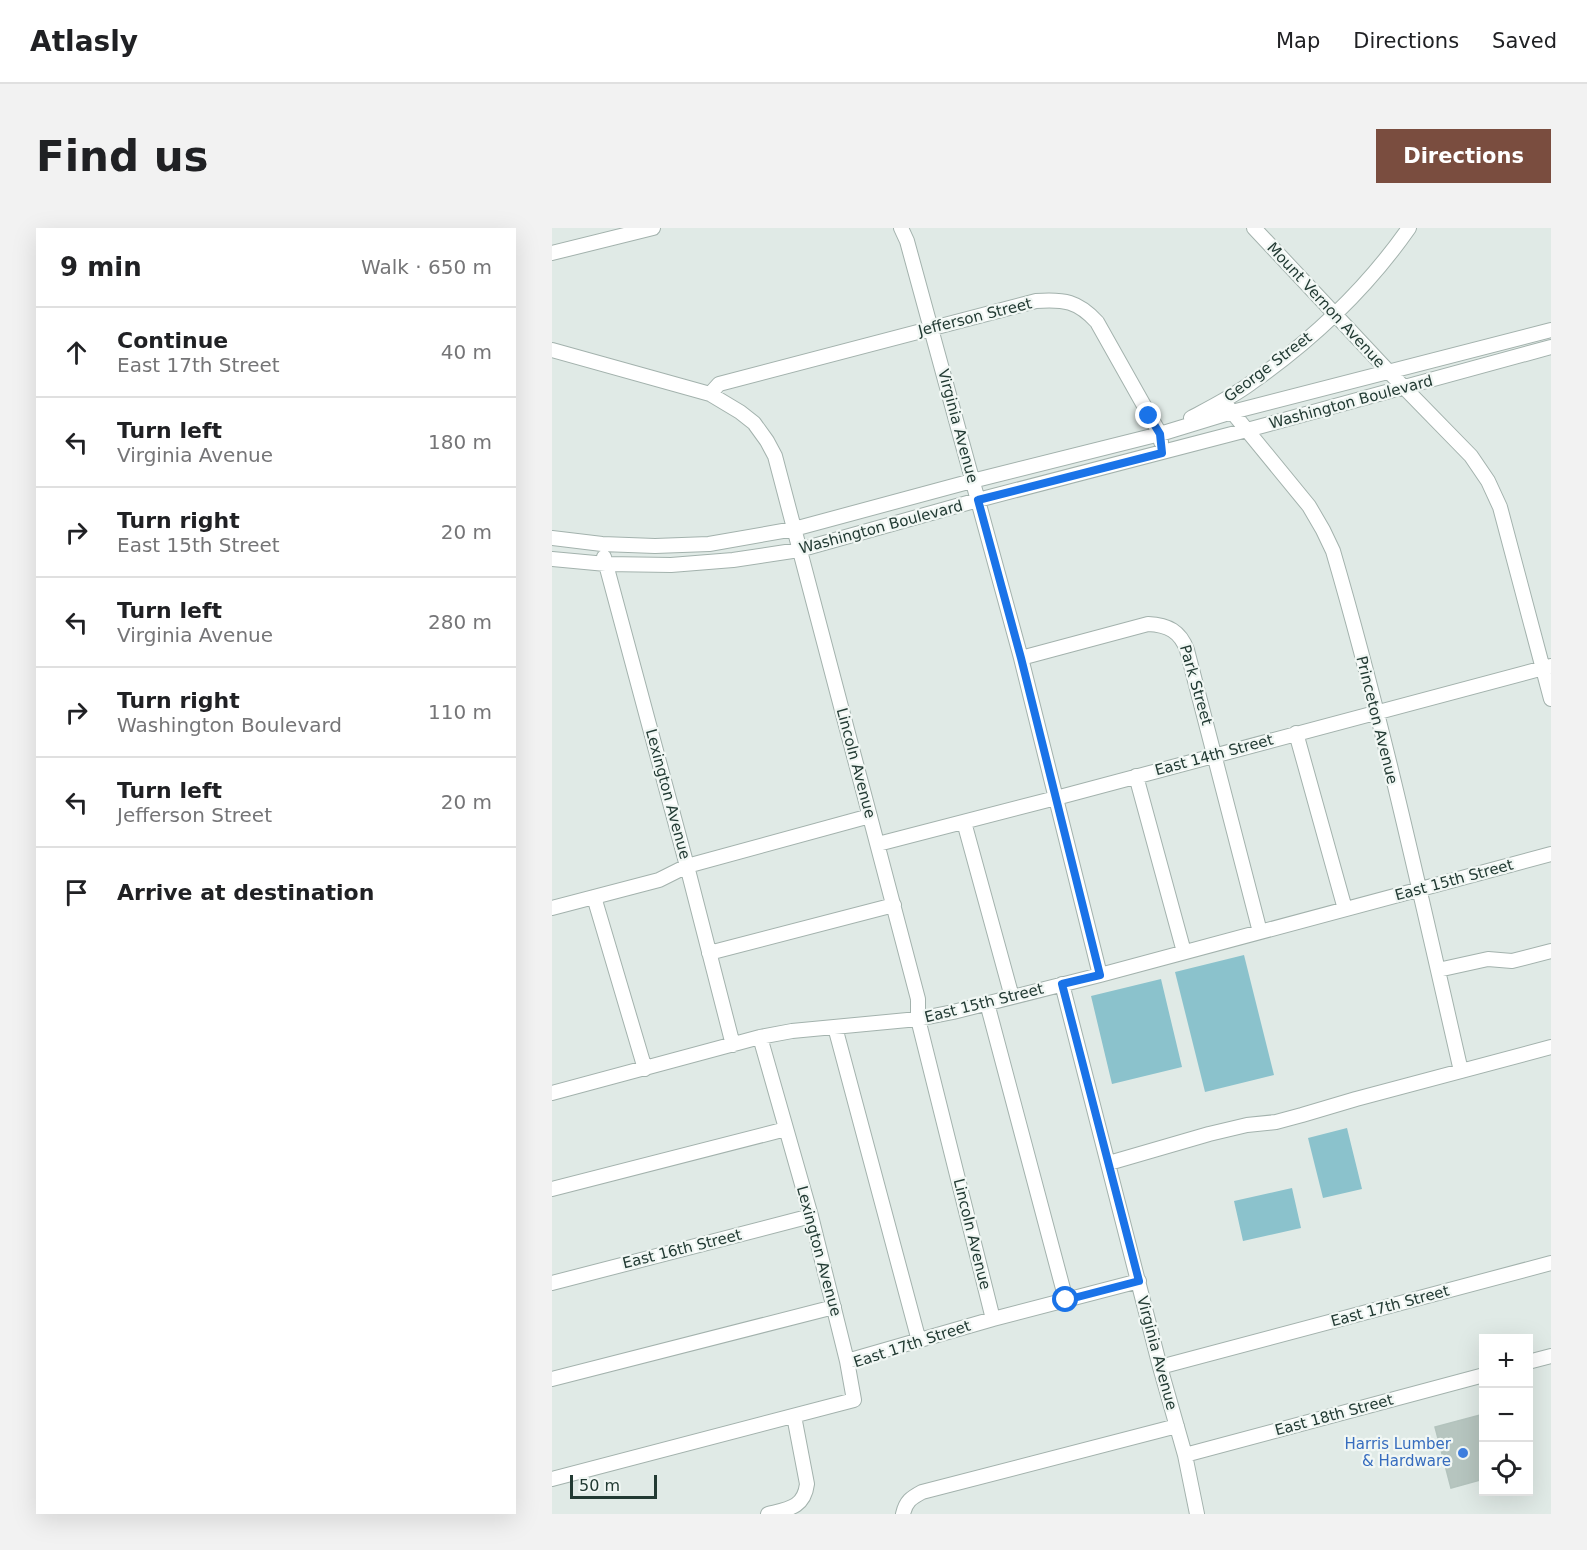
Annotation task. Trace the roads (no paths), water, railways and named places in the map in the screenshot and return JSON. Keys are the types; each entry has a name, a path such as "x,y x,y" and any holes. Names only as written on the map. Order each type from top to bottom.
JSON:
{"street":[{"path":"552,254 624,232 654,228"},
{"name":"Virginia Avenue","path":"901,228 908,240 1021,658 1100,975"},
{"name":"Mount Vernon Avenue","path":"1254,228 1471,456 1488,481 1500,507 1547,667 1551,699"},
{"name":"George Street","path":"1228,407 1251,384 1335,314 1391,254 1409,228"},
{"name":"Jefferson Street","path":"710,394 719,384 1036,301 1053,300 1073,303 1086,310 1097,322 1160,434 1162,453"},
{"name":"Washington Boulevard","path":"552,538 602,544 655,546 709,544 794,529 1160,434 1228,407 1389,372 1551,330"},
{"name":"Washington Boulevard","path":"552,559 606,564 671,565 732,560 799,550 1551,347"},
{"name":"Lincoln Avenue","path":"552,350 710,394 754,423 775,456 918,999 918,1019 993,1318"},
{"name":"Princeton Avenue","path":"1228,407 1309,506 1328,540 1342,581 1376,712 1461,1071"},
{"name":"Lexington Avenue","path":"602,544 733,1045"},
{"name":"Park Street","path":"1021,658 1148,624 1164,627 1179,634 1187,650 1260,932"},
{"name":"East 14th Street","path":"878,844 1547,667"},
{"path":"1296,733 1345,909"},
{"path":"1136,776 1184,952"},
{"path":"552,908 659,880 687,866 870,816"},
{"path":"964,822 1012,997"},
{"name":"East 15th Street","path":"552,1093 760,1037 792,1031 918,1019 987,1003 1551,854"},
{"path":"594,897 645,1069"},
{"path":"709,953 894,905"},
{"path":"1438,970 1488,959 1512,961 1551,951"},
{"name":"Virginia Avenue","path":"1062,984 1160,1367 1185,1455 1197,1514"},
{"path":"987,1003 1066,1300"},
{"path":"835,1027 919,1341"},
{"name":"Lexington Avenue","path":"760,1037 811,1216 847,1361"},
{"path":"1109,1163 1209,1134 1247,1125 1276,1122 1551,1047"},
{"path":"552,1189 786,1129"},
{"name":"East 16th Street","path":"552,1282 811,1216"},
{"name":"East 17th Street","path":"1160,1367 1551,1263"},
{"name":"East 17th Street","path":"552,1479 854,1400 847,1361 993,1318 1139,1281"},
{"path":"552,1379 834,1306"},
{"path":"1533,1361 1551,1356"},
{"name":"East 18th Street","path":"1185,1455 1479,1376"},
{"path":"768,1514 794,1507 806,1493 807,1484 794,1416"},
{"path":"903,1514 905,1505 922,1492 1177,1426"}],"water":[{"path":"1244,955 1274,1075 1205,1092 1175,972"},
{"path":"1161,979 1182,1067 1112,1084 1091,996"},
{"path":"1347,1128 1362,1189 1323,1198 1308,1138"},
{"path":"1292,1188 1301,1228 1243,1241 1234,1201"}],"place":[{"name":"Harris Lumber & Hardware","path":"1463,1453"}]}
